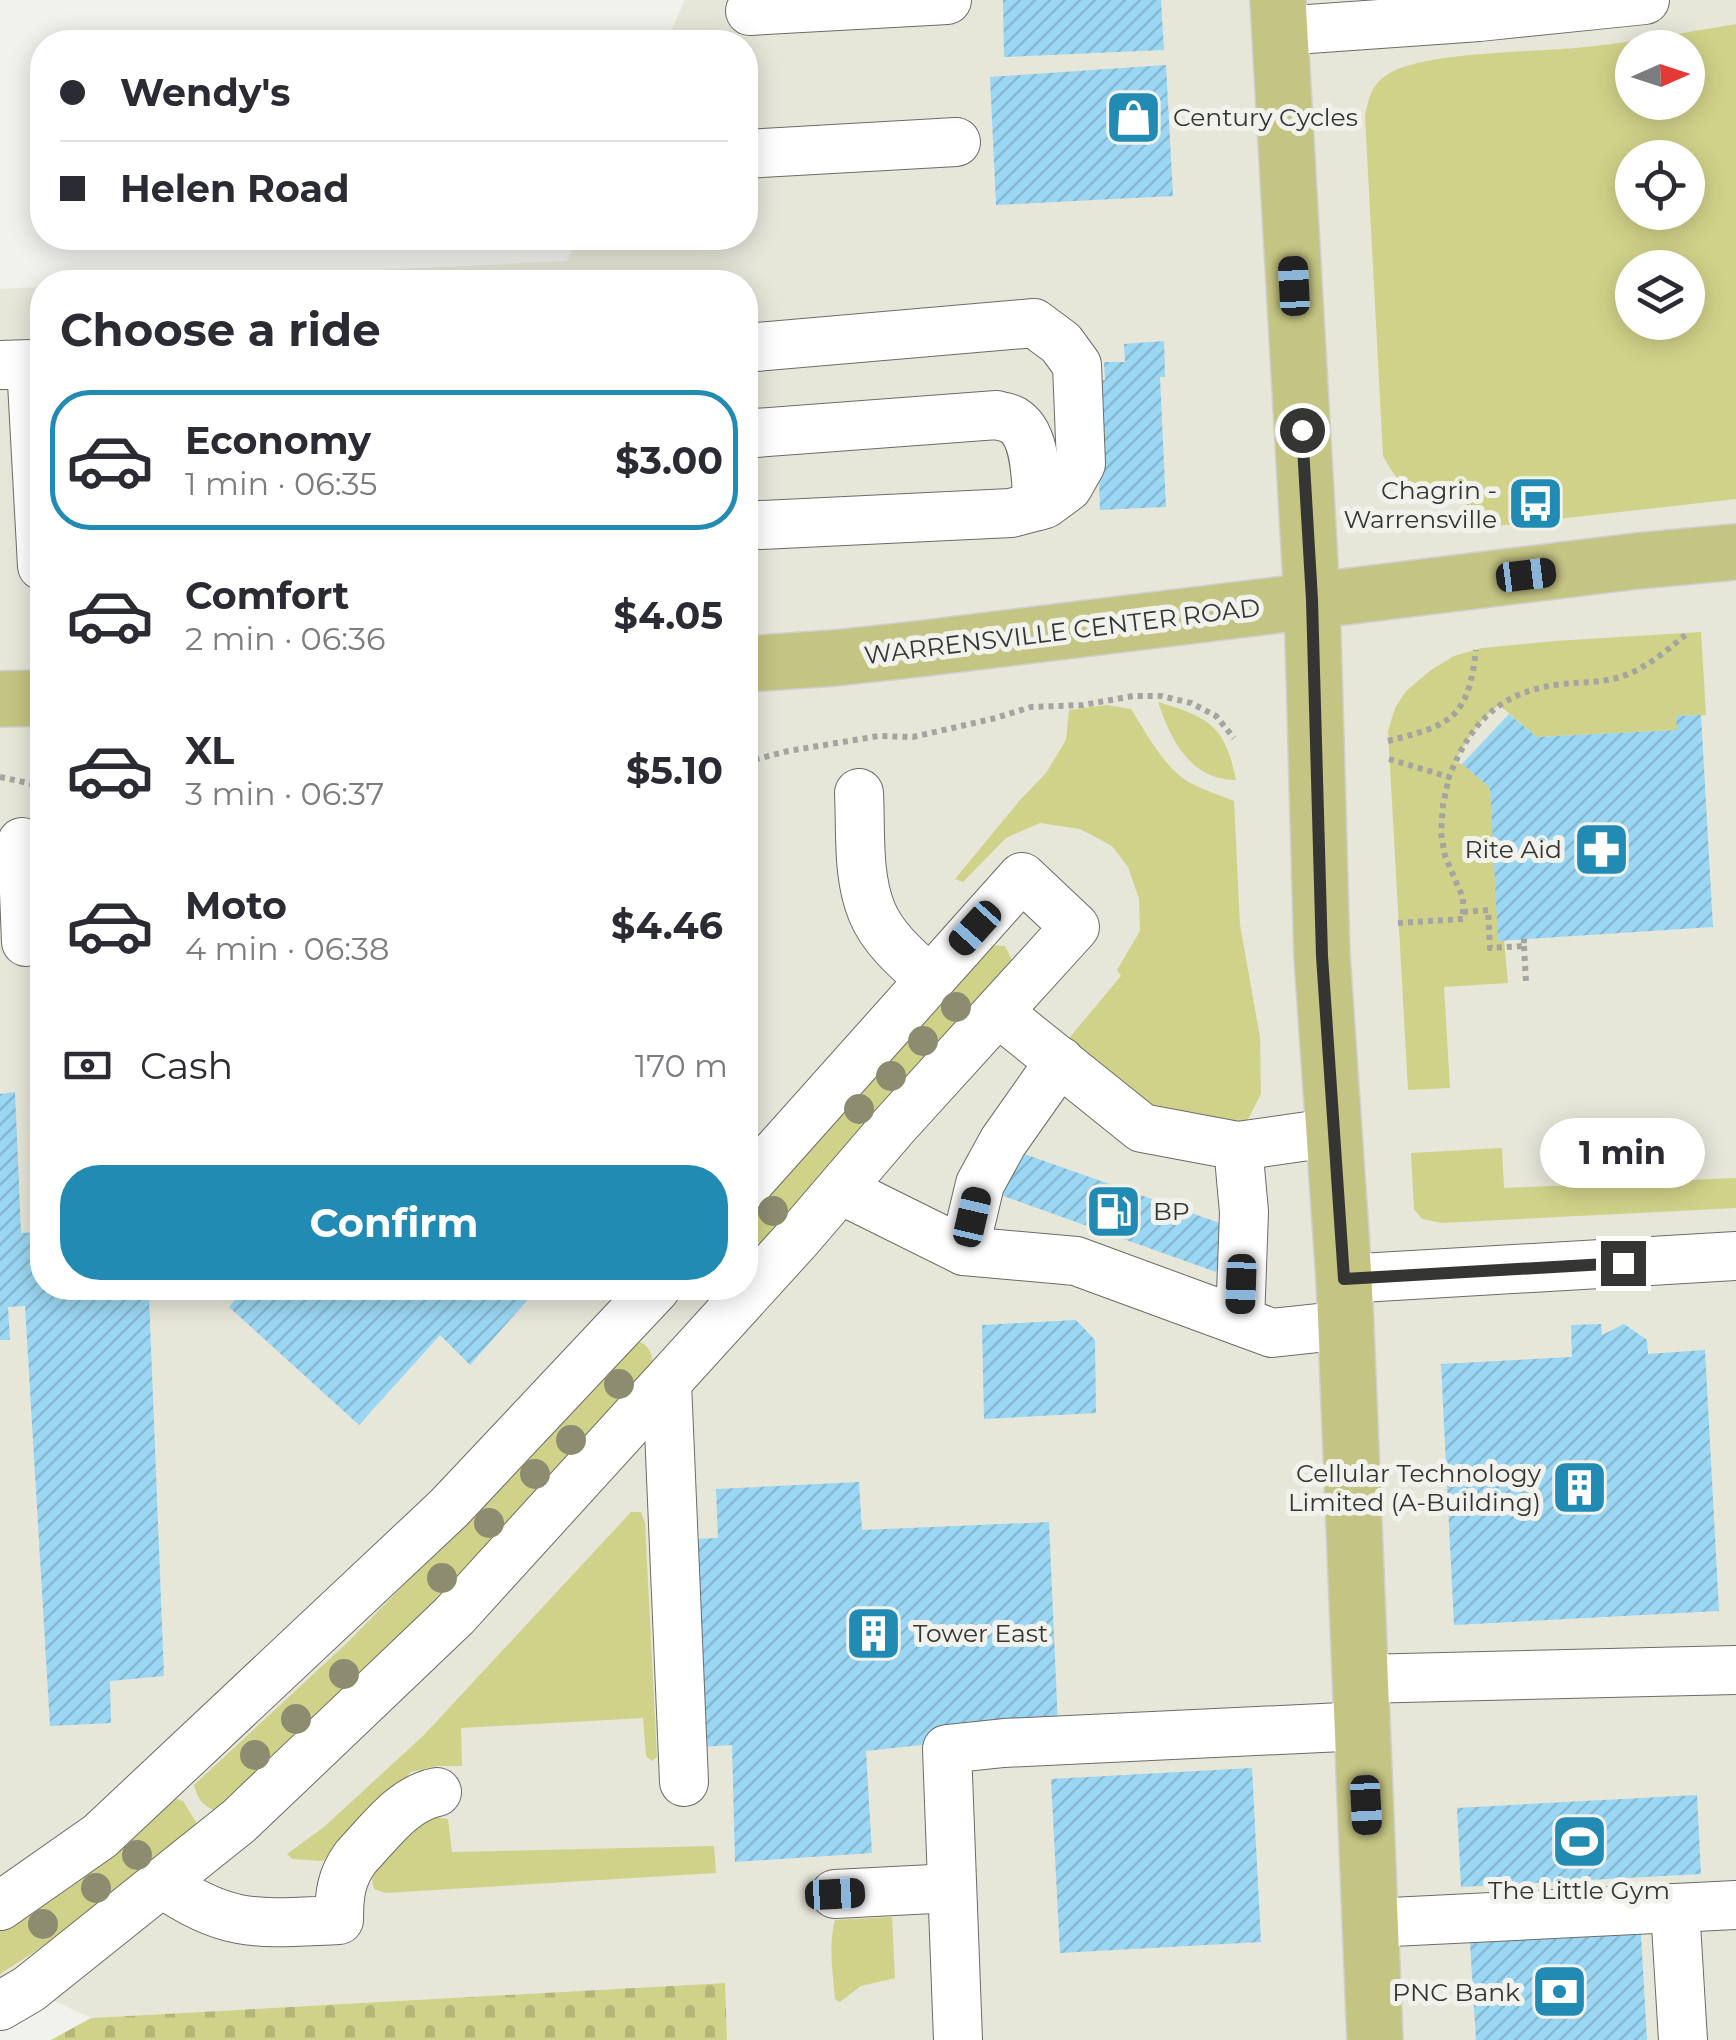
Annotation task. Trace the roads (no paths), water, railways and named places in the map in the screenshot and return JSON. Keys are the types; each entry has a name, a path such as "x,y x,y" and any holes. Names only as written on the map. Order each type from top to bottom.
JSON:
{"main road":[{"path":"1279,15 1312,600 1322,956 1345,1302 1375,2040"},
{"name":"WARRENSVILLE CENTER ROAD","path":"758,663 902,651 1736,552"},
{"path":"0,699 30,698"}],"street":[{"path":"748,18 947,0"},
{"path":"1279,15 1479,16 1645,0"},
{"path":"758,153 956,142"},
{"path":"758,346 1034,323 1061,342 1077,365 1081,464 1068,487 1045,504 1011,512 760,525"},
{"path":"0,365 30,364"},
{"path":"30,372 18,467 30,516"},
{"path":"758,433 997,415 1014,421 1026,433 1038,506"},
{"path":"859,793 864,882 872,914 904,956 929,979"},
{"path":"22,842 26,942"},
{"path":"758,1172 1022,877 1075,926 758,1281"},
{"path":"999,1012 1142,1128 1238,1146 1336,1132"},
{"path":"964,1251 980,1184 1060,1062"},
{"path":"1238,1146 1244,1212 1240,1321"},
{"path":"840,1190 964,1251 1076,1261 1272,1333 1345,1302 1736,1256"},
{"path":"0,1906 100,1836 294,1654 449,1508 645,1300"},
{"path":"678,1300 714,1330"},
{"path":"0,2006 29,1989 239,1821 454,1616 741,1300"},
{"path":"667,1384 684,1782"},
{"path":"958,2040 947,1749 1362,1703 1736,1670"},
{"path":"162,1883 200,1908 234,1920 339,1920 339,1893 356,1857 410,1803 437,1792"},
{"path":"835,1894 952,1888"},
{"path":"1371,1923 1736,1904"},
{"path":"1675,1908 1683,2040"}],"place":[{"name":"Century Cycles","path":"1134,117"},
{"name":"Chagrin - Warrensville","path":"1536,504"},
{"name":"Rite Aid","path":"1601,849"},
{"name":"BP","path":"1114,1211"},
{"name":"Cellular Technology Limited (A-Building)","path":"1580,1487"},
{"name":"Tower East","path":"874,1633"},
{"name":"The Little Gym","path":"1579,1841"},
{"name":"PNC Bank","path":"1559,1992"}]}
